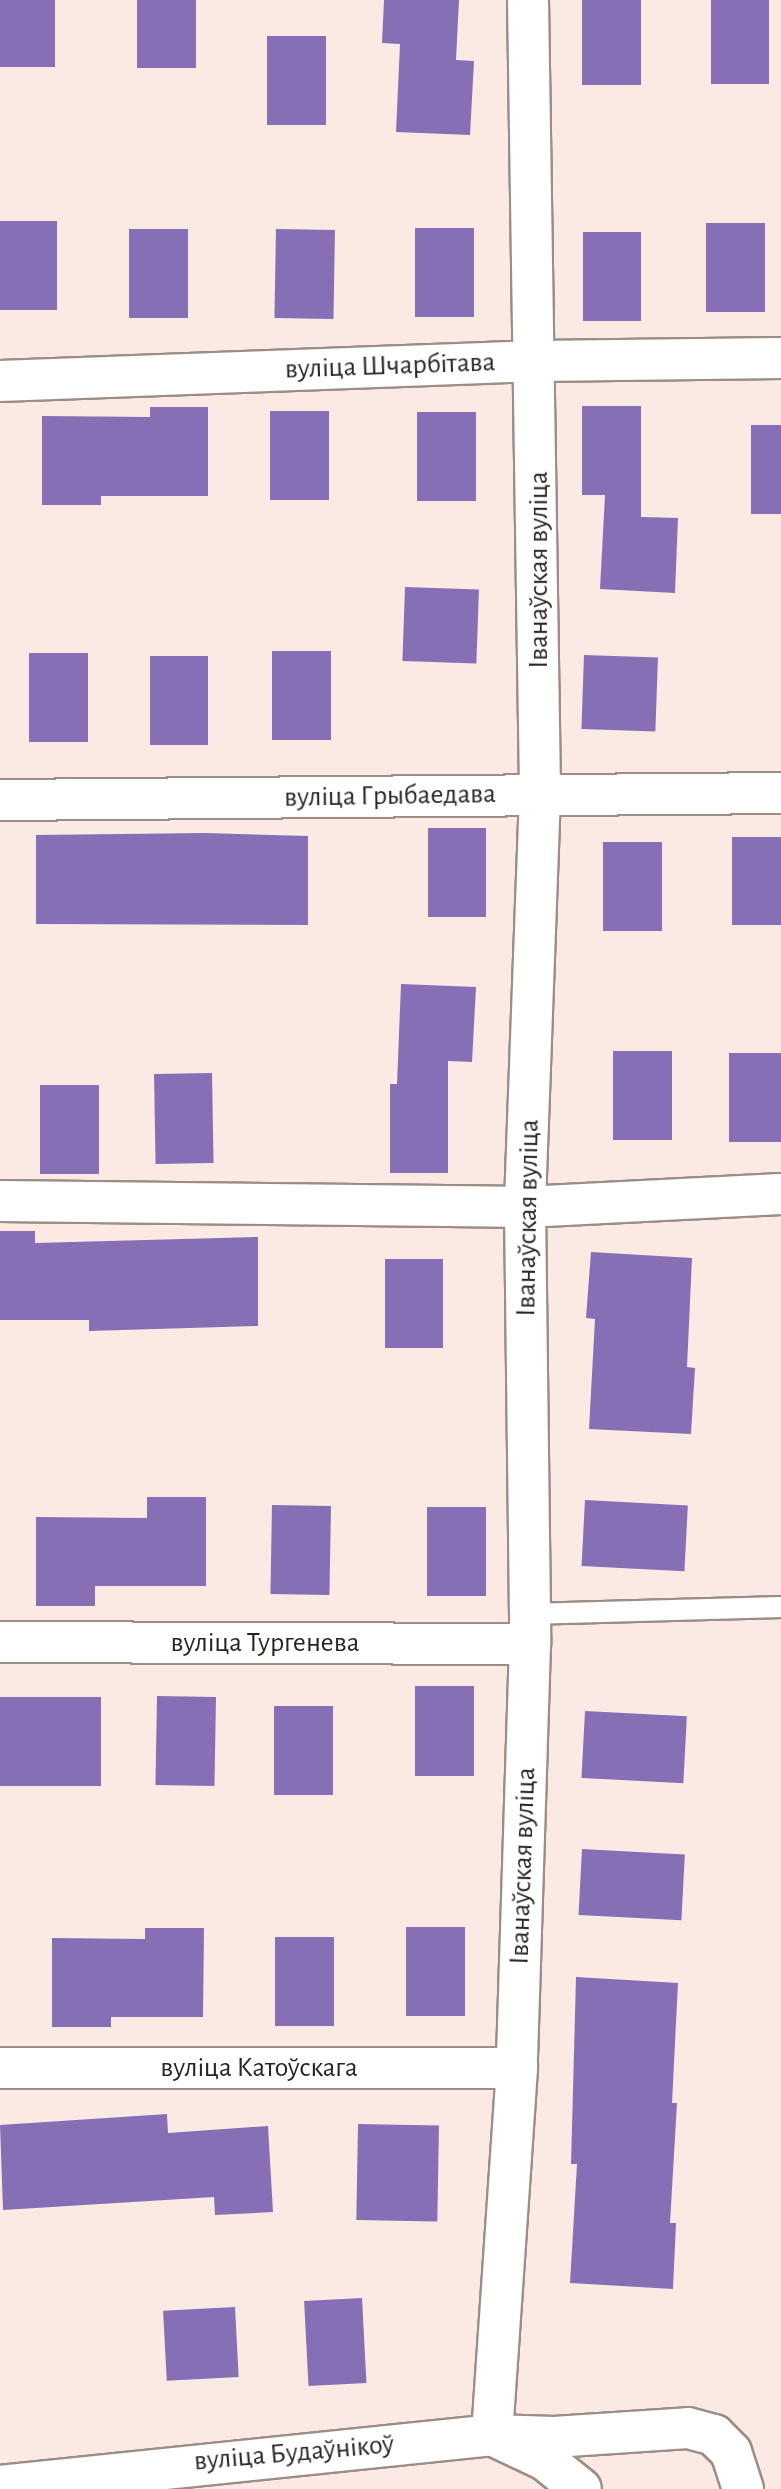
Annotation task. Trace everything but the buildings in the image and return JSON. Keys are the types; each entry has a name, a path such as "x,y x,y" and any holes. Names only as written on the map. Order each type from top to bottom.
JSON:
{"street":[{"name":"Іванаўская вуліца","path":"492,2435 517,2068 530,1629 525,1207 540,794 537,361 528,0"},
{"name":"вуліца Шчарбітава","path":"0,381 537,361 781,358"},
{"name":"вуліца Грыбаедава","path":"0,800 781,793"},
{"path":"0,1201 525,1207 781,1194"},
{"name":"вуліца Тургенева","path":"0,1642 530,1629"},
{"name":"вуліца Катоўскага","path":"0,2068 517,2068"},
{"path":"492,2435 554,2437 688,2428 714,2435 731,2452 743,2489"},
{"path":"492,2435 545,2460 581,2489"},
{"name":"вуліца Будаўнікоў","path":"0,2486 194,2476 492,2435"}],"lane":[{"path":"530,1629 781,1607"}]}
